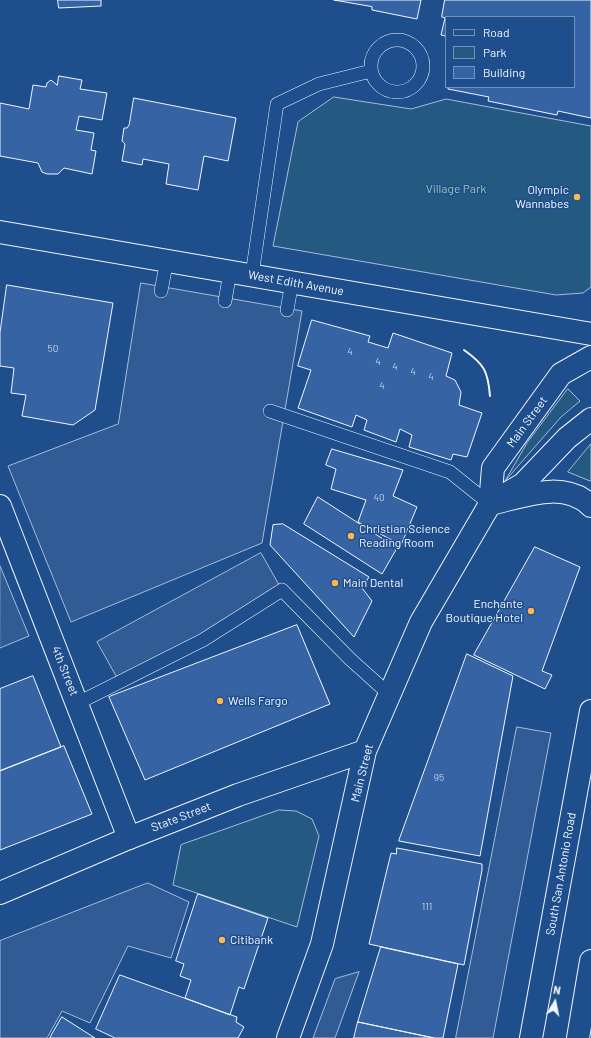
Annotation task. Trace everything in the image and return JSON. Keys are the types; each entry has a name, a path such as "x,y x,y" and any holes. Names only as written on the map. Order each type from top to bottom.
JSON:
{"street":[{"name":"West Edith Avenue","path":"0,232 591,334"},
{"name":"Main Street","path":"288,1038 322,944 365,751 421,622 490,504 493,468 560,374 591,357"},
{"name":"Main Street","path":"490,504 523,484 568,438 591,419"},
{"path":"490,504 552,491 567,492 581,498 591,506"},
{"name":"4th Street","path":"0,506 78,703 129,838"},
{"name":"South San Antonio Road","path":"531,1038 590,716"},
{"name":"State Street","path":"0,892 129,838 238,795 365,751"},
{"path":"578,1038 590,973"}],"lane":[{"path":"393,40 401,40 409,43 421,55 423,63 422,72 416,84 405,91 396,93 387,91 380,86 374,80 371,71 373,55 384,43 393,40"},
{"path":"252,275 278,104 319,84 371,71"},
{"path":"161,291 167,260"},
{"path":"225,301 230,272"},
{"path":"287,310 292,282"},
{"path":"270,411 450,472 490,504"},
{"path":"78,703 203,640 282,590 350,659 390,695"}],"green space":[{"name":"Village Park","path":"334,97 411,109 446,99 591,126 591,287 583,293 556,295 273,246 298,122"},
{"path":"568,389 580,401 561,417 505,481 527,443"},
{"path":"591,444 591,480 590,481 568,472"},
{"path":"279,810 296,811 312,819 319,836 297,927 173,885 181,845"}],"shaded area":[{"path":"141,283 302,311 262,543 71,622 8,466 118,424"},
{"path":"261,553 282,590 120,683 97,642"},
{"path":"0,566 29,636 0,648"},
{"path":"517,727 551,733 493,1038 456,1038"},
{"path":"148,883 189,902 171,958 128,946 90,1023 62,1011 47,1038 0,1038 0,941"},
{"path":"359,972 335,1038 313,1038 335,979"}],"building":[{"path":"58,0 101,0 101,6 59,8"},
{"path":"334,0 421,0 417,19 372,10 372,7"},
{"path":"445,0 591,0 591,118 558,111 557,115 488,101 489,97 448,89 575,88 575,16 442,17"},
{"path":"445,18 445,36 441,35"},
{"path":"59,76 82,80 80,89 107,93 102,120 79,116 76,130 94,133 91,150 96,151 92,174 64,168 58,174 47,174 42,172 38,163 0,156 0,103 29,109 33,85 46,87 47,83 51,80 57,85"},
{"path":"134,98 236,118 228,161 204,156 198,190 166,184 169,164 143,159 142,165 122,161 125,144 122,141 124,128 127,128 129,125"},
{"path":"7,285 113,303 95,410 73,425 22,416 26,395 11,393 14,368 0,366 0,333"},
{"path":"312,320 370,336 368,342 388,348 393,333 452,353 446,376 455,380 461,392 459,405 482,413 467,457 453,454 451,460 409,447 412,435 400,429 396,442 364,430 367,420 356,415 352,427 298,408 311,370 298,366"},
{"path":"332,449 403,470 393,496 417,507 401,545 358,522 366,500 331,489 336,469 326,465"},
{"name":"Christian Science Reading Room","path":"318,497 397,548 382,574 304,524"},
{"name":"Main Dental","path":"283,524 369,577 362,588 372,601 354,637 270,545 273,525"},
{"name":"Enchante Boutique Hotel","path":"535,547 580,567 542,671 552,675 545,689 474,655"},
{"name":"Wells Fargo","path":"297,625 330,704 145,780 109,697"},
{"path":"467,654 513,676 480,856 399,841"},
{"path":"33,676 61,747 0,771 0,689"},
{"path":"64,746 92,814 0,850 0,771"},
{"path":"397,848 482,864 464,965 369,944 391,853 396,854"},
{"name":"Citibank","path":"198,894 268,918 244,989 239,987 230,1015 185,998 191,980 180,976 184,964 176,961"},
{"path":"381,947 458,964 443,1038 434,1038 358,1022"},
{"path":"120,975 237,1017 236,1022 244,1027 238,1038 115,1038 96,1029"},
{"path":"62,1017 95,1038 50,1038"},
{"path":"358,1022 434,1038 354,1038"}],"wall":[{"path":"464,350 484,369 488,380 490,396"}],"place":[{"name":"Olympic Wannabes","path":"577,197"},
{"name":"Christian Science Reading Room","path":"351,536"},
{"name":"Main Dental","path":"335,583"},
{"name":"Enchante Boutique Hotel","path":"531,611"},
{"name":"Wells Fargo","path":"220,701"},
{"name":"Citibank","path":"222,940"}]}
